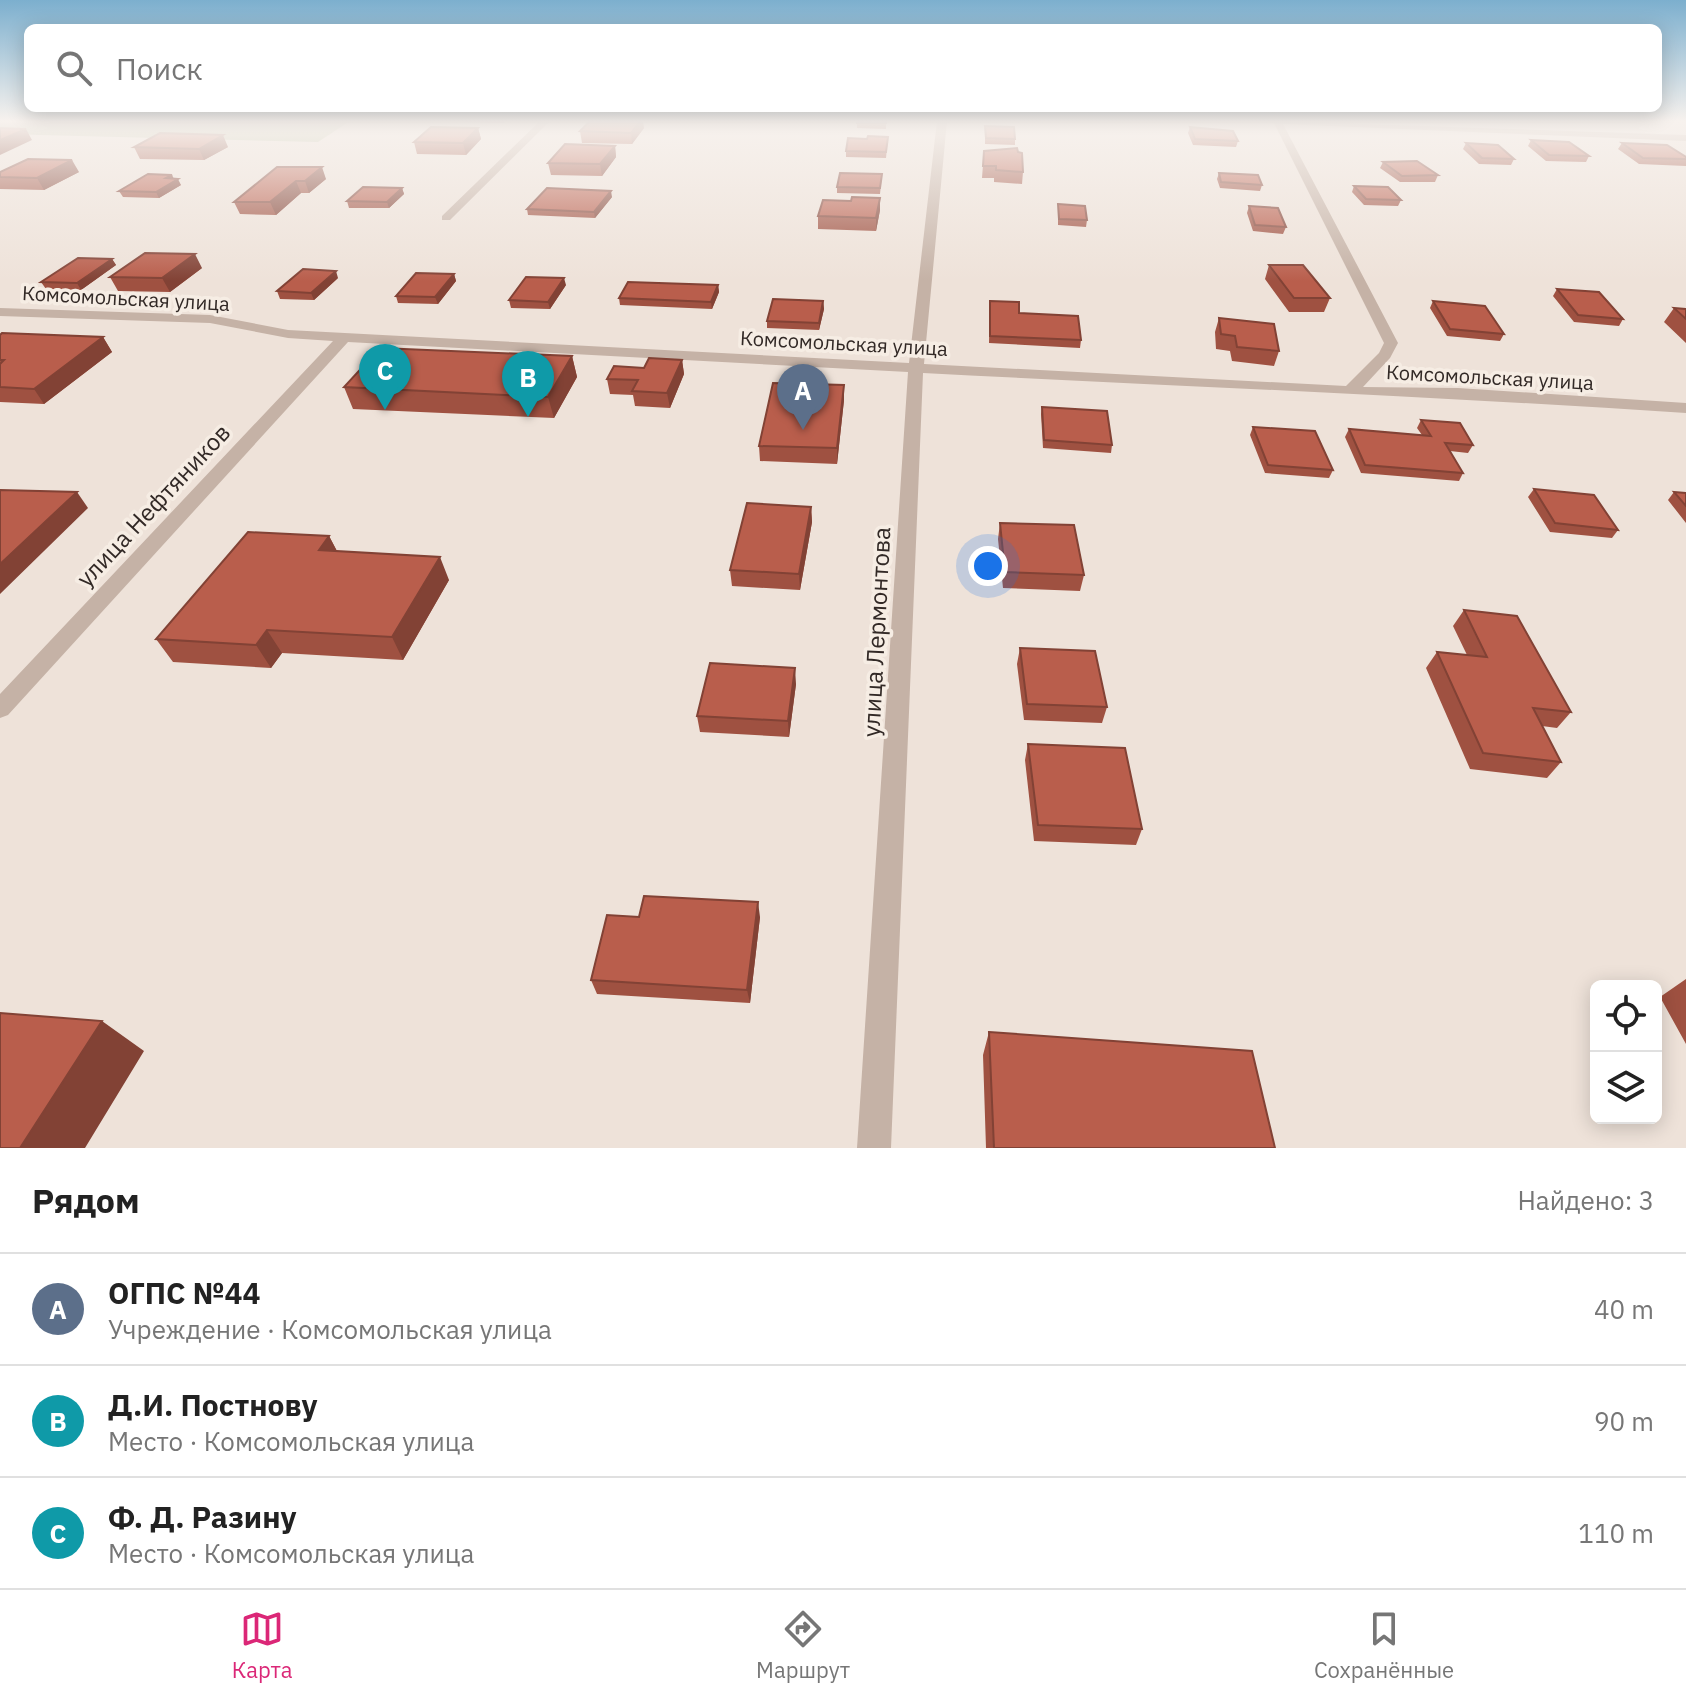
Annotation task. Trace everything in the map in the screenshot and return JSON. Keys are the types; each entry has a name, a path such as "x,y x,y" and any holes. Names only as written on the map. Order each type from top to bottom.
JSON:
{"street":[{"path":"446,218 490,175"},
{"name":"улица Лермонтова","path":"874,1148 916,366 936,175"},
{"path":"1305,175 1391,343 1385,355 1350,391"},
{"name":"Комсомольская улица","path":"0,312 210,319 288,334 1350,391 1458,393 1686,408"},
{"name":"улица Нефтяников","path":"0,709 344,337"}],"building":[{"path":"0,175 44,175 37,178 0,177"},
{"path":"147,175 172,175 166,178 178,179 156,192 119,191"},
{"path":"268,175 313,175 305,181 296,181 270,202 234,202"},
{"path":"840,175 882,175 880,188 837,187"},
{"path":"1219,175 1258,175 1262,185 1221,182"},
{"path":"1354,186 1388,187 1401,200 1366,199"},
{"path":"363,187 402,188 387,202 347,201"},
{"path":"547,188 611,191 594,212 527,209"},
{"path":"852,197 880,198 876,218 818,216 823,200 851,201"},
{"path":"1058,204 1085,206 1087,220 1059,219"},
{"path":"1249,206 1278,208 1286,227 1255,225"},
{"path":"145,253 195,254 162,278 110,277"},
{"path":"78,258 112,259 77,283 41,282"},
{"path":"1269,265 1303,265 1330,298 1294,298"},
{"path":"303,269 336,271 311,293 277,291"},
{"path":"416,273 454,274 435,297 396,296"},
{"path":"526,277 564,278 548,302 509,300"},
{"path":"628,282 718,285 711,302 619,298"},
{"path":"1557,289 1599,292 1623,319 1578,315"},
{"path":"773,299 823,301 819,323 767,321"},
{"path":"990,301 1019,302 1019,313 1078,316 1081,340 990,336"},
{"path":"1433,301 1485,306 1504,334 1450,329"},
{"path":"1674,308 1686,309 1686,319"},
{"path":"1219,318 1274,324 1279,351 1237,347 1235,336 1221,334"},
{"path":"2,333 103,337 34,389 0,387 0,364 4,360 0,360"},
{"path":"380,348 572,356 548,397 344,387"},
{"path":"649,358 682,360 667,393 632,391 638,380 607,379 614,366 644,368"},
{"path":"773,383 844,385 837,448 759,446"},
{"path":"1042,407 1107,411 1112,445 1044,440"},
{"path":"1421,420 1460,423 1473,445 1445,443 1463,473 1365,465 1349,429 1431,436"},
{"path":"1253,427 1315,431 1333,470 1268,465"},
{"path":"1534,489 1594,495 1618,530 1555,523"},
{"path":"0,490 77,492 0,564"},
{"path":"1674,492 1686,493 1686,506"},
{"path":"747,503 811,507 799,574 730,570"},
{"path":"1000,523 1074,525 1084,575 1005,572"},
{"path":"248,532 329,536 319,550 440,557 392,637 267,630 256,645 156,639"},
{"path":"1464,610 1517,616 1571,712 1533,708 1561,762 1483,753 1437,652 1487,657"},
{"path":"1020,648 1095,651 1107,707 1027,704"},
{"path":"710,663 795,668 788,721 697,716"},
{"path":"1028,744 1125,748 1142,829 1038,825"},
{"path":"644,896 758,902 747,990 591,980 607,915 639,917"},
{"path":"0,1013 102,1021 20,1148 0,1148"},
{"path":"989,1032 1252,1051 1275,1148 994,1148"}],"place":[{"name":"Ф. Д. Разину","path":"385,410"},
{"name":"Д.И. Постнову","path":"528,417"},
{"name":"ОГПС №44","path":"803,430"}]}
